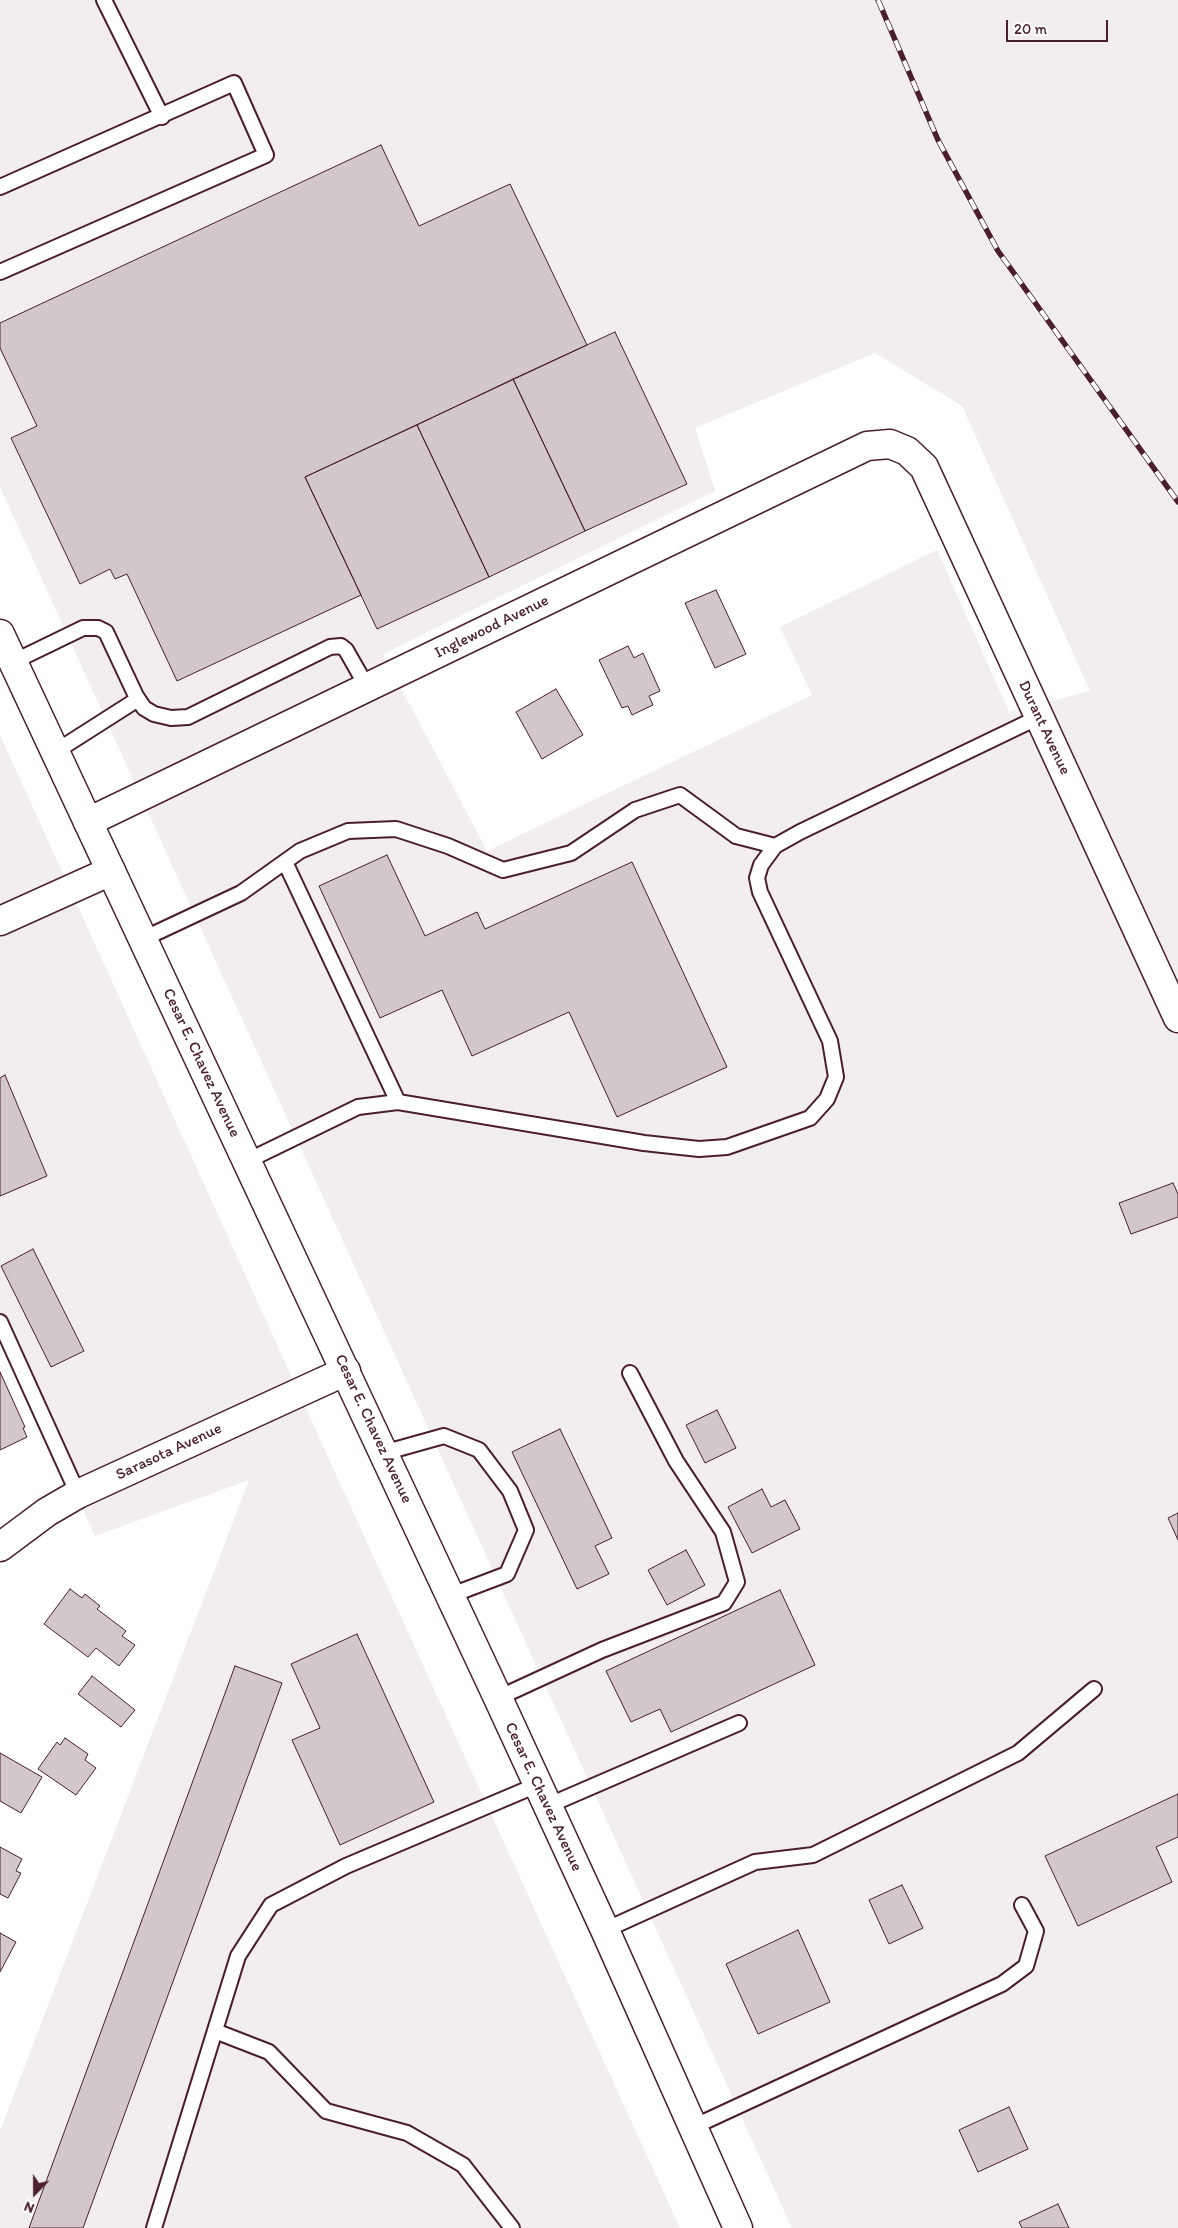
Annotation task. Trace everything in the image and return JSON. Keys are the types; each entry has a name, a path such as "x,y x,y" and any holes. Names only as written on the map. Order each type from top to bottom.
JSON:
{"street":[{"name":"Inglewood Avenue","path":"88,822 866,446 882,444 898,446"},
{"name":"Durant Avenue","path":"898,446 914,456 924,467 1178,1018"},
{"name":"Cesar E. Chavez Avenue","path":"0,634 498,1698 605,1930 738,2228"},
{"path":"0,921 111,871"},
{"name":"Sarasota Avenue","path":"0,1547 47,1512 78,1494 346,1371"}],"lane":[{"path":"104,0 162,116"},
{"path":"0,187 234,83 266,155 0,272"},
{"path":"13,662 83,628 98,628 106,632 144,708 154,714 171,718 188,717 330,647 341,646 346,650 367,687"},
{"path":"55,752 138,699"},
{"path":"247,1161 358,1107 398,1102 644,1143 699,1149 727,1147 810,1118 827,1099 836,1077 830,1041 760,892 757,878 761,866 775,846 1039,717"},
{"path":"143,940 241,894 300,851 348,831 396,828 448,846 502,870 571,853 635,810 680,795 736,836 775,846"},
{"path":"285,862 398,1102"},
{"path":"0,1322 78,1494"},
{"path":"498,1698 602,1650 724,1603 737,1582 723,1532 676,1460 630,1374"},
{"path":"384,1452 444,1436 478,1450 510,1491 526,1530 507,1574 449,1596"},
{"path":"605,1930 755,1862 812,1855 1018,1753 1094,1689"},
{"path":"154,2228 238,1956 270,1905 346,1866 739,1723"},
{"path":"693,2127 1002,1984 1026,1966 1036,1931 1022,1905"},
{"path":"215,2031 269,2052 326,2111 408,2133 464,2165 512,2228"}],"shaded area":[{"path":"0,0 1178,0 1178,2228 792,2228 0,487","holes":["875,353 962,406 1090,691 1009,712 937,550 780,627 812,695 487,851 383,654 715,491 695,428"]},
{"path":"0,735 680,2228 0,2228 0,2131 249,1480 95,1536 0,1329"}],"building":[{"path":"381,145 419,226 510,184 587,345 305,477 361,595 177,681 127,574 115,579 110,569 80,584 11,438 37,426 0,348 0,323"},
{"path":"615,332 687,484 585,531 513,379"},
{"path":"513,379 585,531 489,577 417,425"},
{"path":"417,425 489,577 377,629 305,477"},
{"path":"716,590 746,654 715,668 685,603"},
{"path":"628,646 634,658 643,653 660,691 649,696 653,705 632,715 628,706 622,708 599,660"},
{"path":"556,689 583,735 542,759 516,712"},
{"path":"387,855 425,936 477,912 485,929 632,862 727,1067 617,1117 569,1012 472,1056 442,990 380,1018 319,886"},
{"path":"5,1075 47,1176 0,1196 0,1078"},
{"path":"1173,1183 1178,1194 1178,1217 1131,1234 1119,1203"},
{"path":"33,1249 84,1351 51,1367 1,1266"},
{"path":"0,1372 25,1427 23,1428 27,1437 0,1450"},
{"path":"717,1410 736,1448 705,1463 686,1425"},
{"path":"560,1429 612,1538 595,1546 609,1574 577,1589 512,1452"},
{"path":"762,1489 771,1507 785,1500 800,1529 752,1553 728,1507"},
{"path":"1178,1513 1178,1540 1168,1518"},
{"path":"686,1550 705,1585 667,1605 648,1570"},
{"path":"70,1589 82,1598 85,1594 100,1606 97,1609 126,1631 122,1636 135,1645 119,1666 96,1648 88,1657 44,1624"},
{"path":"780,1590 815,1665 671,1732 660,1709 631,1722 606,1671"},
{"path":"357,1634 434,1802 340,1845 292,1740 320,1728 291,1664"},
{"path":"235,1666 282,1683 83,2228 29,2228"},
{"path":"92,1676 135,1710 121,1727 78,1694"},
{"path":"65,1738 88,1754 85,1760 96,1768 76,1795 38,1769 57,1742 60,1745"},
{"path":"0,1753 42,1777 21,1813 0,1801"},
{"path":"1178,1794 1178,1837 1156,1847 1172,1882 1078,1926 1045,1856"},
{"path":"0,1847 22,1859 16,1871 21,1873 8,1898 0,1894"},
{"path":"902,1885 923,1928 889,1944 869,1900"},
{"path":"798,1930 830,2002 758,2034 726,1964"},
{"path":"0,1933 16,1942 0,1972"},
{"path":"1009,2107 1028,2149 978,2172 959,2130"},
{"path":"1058,2204 1069,2228 1022,2228 1019,2222"}],"railway":[{"path":"878,0 938,140 998,251 1178,502"}]}
